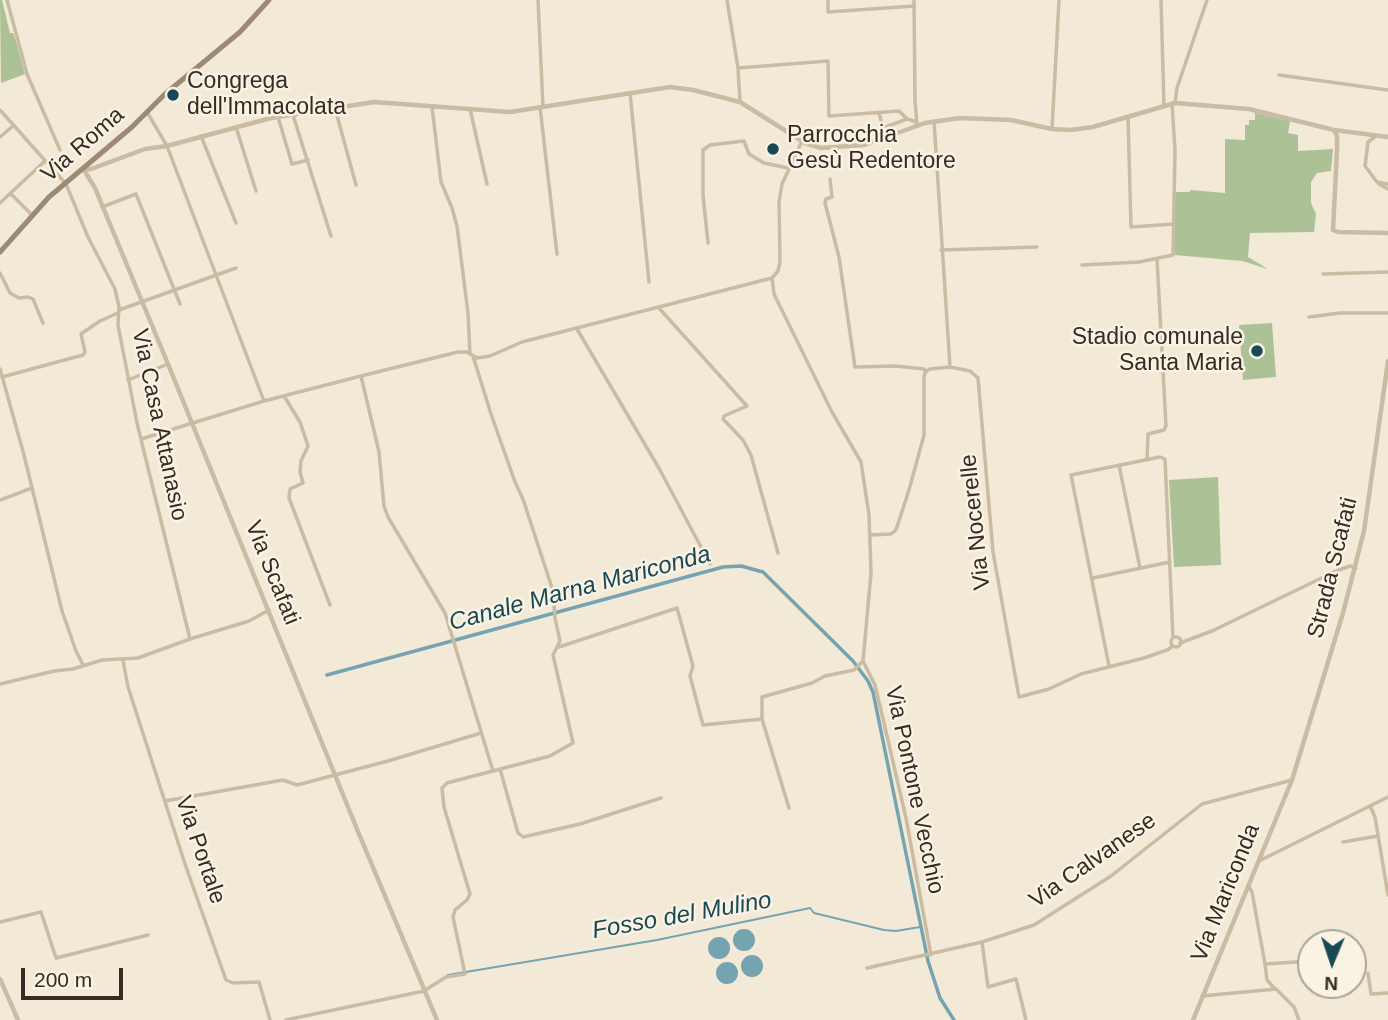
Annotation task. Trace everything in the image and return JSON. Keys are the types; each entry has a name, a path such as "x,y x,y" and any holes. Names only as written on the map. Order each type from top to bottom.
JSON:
{"main road":[{"name":"Via Roma","path":"0,252 49,197 84,170 194,69 240,32 268,0"}],"street":[{"path":"7,0 27,75 60,150"},
{"path":"538,0 542,107 557,254"},
{"path":"727,0 738,68 740,102"},
{"path":"828,0 828,12 914,6"},
{"path":"914,0 917,124"},
{"path":"1052,129 1059,0"},
{"path":"1161,0 1164,106"},
{"path":"1082,265 1139,262 1173,255 1174,103 1207,0"},
{"path":"738,68 828,61 830,116 898,111 907,120 917,124"},
{"path":"1279,75 1388,90"},
{"path":"84,170 145,149 167,146 278,117 374,102 510,112 665,88 680,88 740,102 802,141 821,148 853,147 886,138 917,124 980,117 1070,130 1093,127 1174,103 1259,110 1339,133 1388,136"},
{"path":"630,93 649,282"},
{"path":"286,1020 424,991 446,977 465,972 453,916 470,894 444,807 442,788 447,783 550,756 573,743 553,655 560,641 553,591 471,355 457,226 440,182 432,107"},
{"path":"335,108 356,185"},
{"path":"470,109 487,184"},
{"name":"Via Casa Attanasio","path":"0,110 66,184 88,237 112,282 117,297 128,380 190,639"},
{"path":"147,112 167,146 264,401"},
{"path":"879,113 883,128 907,120"},
{"path":"293,115 331,236"},
{"path":"278,117 292,164 308,160"},
{"path":"1128,117 1131,227 1174,224"},
{"path":"830,179 832,197 826,199 825,203 839,257 856,367 896,366 924,369 926,372 950,367 934,121"},
{"path":"0,137 13,126"},
{"path":"236,127 256,191"},
{"path":"1339,133 1333,230 1388,233"},
{"path":"201,136 236,223"},
{"path":"1376,136 1368,142 1365,166 1377,183 1388,186"},
{"path":"708,243 703,195 703,150 710,145 744,141 749,154 764,163 788,168"},
{"path":"141,439 264,401 361,376 458,352 490,356 510,345 772,278 778,271 780,262 779,202 788,168 802,141"},
{"path":"0,203 45,161"},
{"name":"Via Scafati","path":"84,170 95,188 437,1020"},
{"path":"10,194 32,215"},
{"path":"102,207 136,194 180,304"},
{"path":"941,250 1037,247"},
{"path":"1147,460 1148,434 1164,430 1166,426 1157,258"},
{"path":"2,377 83,355 85,352 81,334 100,321 142,302 236,268"},
{"path":"1323,274 1388,272"},
{"path":"0,273 10,293 19,298 33,299 43,323"},
{"name":"Via Pontone Vecchio","path":"772,278 774,294 832,412 861,462 870,535 871,573 862,662 875,685 906,818 928,955"},
{"path":"658,307 747,406 723,419 743,440 751,455 778,553"},
{"path":"1309,317 1340,313 1388,313"},
{"path":"577,329 660,470 710,564"},
{"name":"Strada Scafati","path":"1292,780 1356,568 1364,531 1388,361"},
{"path":"128,380 168,364"},
{"name":"Via Nocerelle","path":"950,367 970,370 978,379 993,552 1018,694 1021,697 1049,689 1081,674 1109,667"},
{"path":"0,369 62,611 71,640 83,665"},
{"path":"870,535 891,534 896,530 924,435 926,372"},
{"path":"361,376 379,452 384,506 441,604 493,771"},
{"path":"284,396 300,422 307,446 301,461 303,483 290,489 289,498 330,605"},
{"path":"1172,646 1166,460 1161,457 1071,475 1109,667 1167,650 1172,646 1177,647 1336,571 1350,566 1356,568"},
{"path":"1119,465 1140,568"},
{"path":"0,500 32,488"},
{"path":"1092,578 1170,562"},
{"path":"557,648 677,608 693,666 690,677 703,725 762,719"},
{"path":"0,684 107,659 138,658 249,621 269,610"},
{"path":"1173,638 1178,638 1181,643"},
{"name":"Via Portale","path":"123,660 130,694 226,980 229,983 259,982 270,1020"},
{"path":"789,808 762,719 760,699 812,683 825,676 853,670 862,662"},
{"path":"165,800 283,780 297,785 482,733"},
{"path":"500,769 519,833 523,837 580,824 661,798"},
{"name":"Via Mariconda","path":"1193,1020 1292,780"},
{"name":"Via Calvanese","path":"867,968 982,942 1034,925 1142,853 1202,804 1292,780"},
{"path":"1259,861 1388,797"},
{"path":"1370,806 1375,817 1388,895"},
{"path":"1343,842 1378,836"},
{"path":"1249,887 1267,980 1294,1007 1299,1020"},
{"path":"0,922 41,912 56,958 148,935"},
{"path":"982,942 988,987 1016,979 1026,1020"},
{"path":"1265,964 1297,962"},
{"path":"1368,972 1371,994 1388,993"},
{"path":"0,979 18,1020"},
{"path":"1202,996 1275,989"}],"green space":[{"path":"0,0 25,74 1,83"},
{"path":"1255,113 1290,121 1288,133 1298,135 1298,151 1333,149 1331,171 1317,173 1311,182 1311,203 1316,214 1314,232 1250,233 1248,257 1268,269 1242,261 1175,255 1175,192 1190,190 1225,193 1225,139 1245,140 1245,125 1249,125 1249,120 1255,120"},
{"name":"Stadio comunale Santa Maria","path":"1272,323 1276,377 1243,380 1239,325"},
{"path":"1218,477 1221,565 1174,567 1169,480"}],"water":[{"path":"744,929 752,932 755,940 752,948 744,951 736,948 733,940 736,932"},
{"path":"719,937 727,940 730,948 727,956 719,959 711,956 708,948 711,940"},
{"path":"752,955 760,958 763,966 760,974 752,977 744,974 741,966 744,958"},
{"path":"727,962 735,965 738,973 735,981 727,984 719,981 716,973 719,965"}],"waterway":[{"name":"Canale Marna Mariconda","path":"327,675 723,567 741,566 763,572 853,661 873,692 928,961 940,998 954,1020"},
{"name":"Fosso del Mulino","path":"448,975 657,940 810,908 814,913 884,930 920,927"}],"place":[{"name":"Congrega dell'Immacolata","path":"173,95"},
{"name":"Parrocchia Gesù Redentore","path":"773,149"},
{"name":"Stadio comunale Santa Maria","path":"1257,351"}]}
